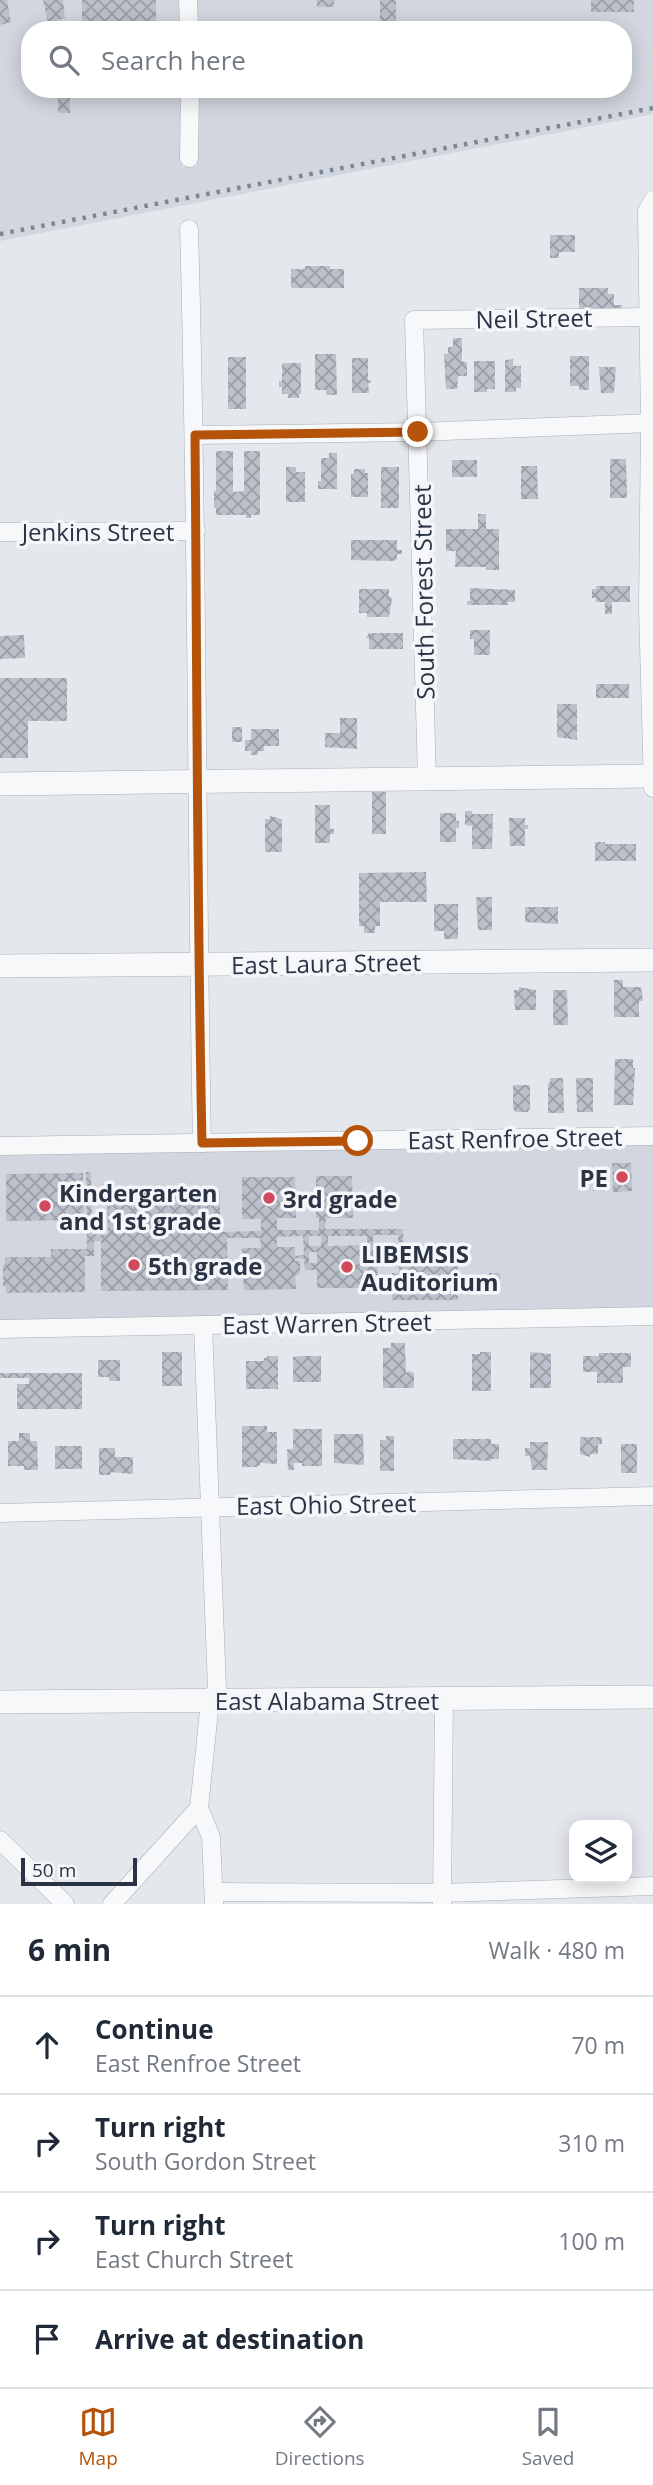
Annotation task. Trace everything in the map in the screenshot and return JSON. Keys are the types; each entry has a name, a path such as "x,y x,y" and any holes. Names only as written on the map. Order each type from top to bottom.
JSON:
{"street":[{"path":"188,0 189,21"},
{"path":"189,158 190,98"},
{"path":"653,200 647,211 651,317 650,608 653,788"},
{"path":"189,229 195,435 198,964 202,1143"},
{"name":"Neil Street","path":"414,320 651,317"},
{"name":"South Forest Street","path":"414,320 427,779"},
{"path":"195,435 418,432 651,423"},
{"name":"Jenkins Street","path":"0,532 196,531"},
{"path":"0,784 653,776"},
{"name":"East Laura Street","path":"0,966 653,960"},
{"name":"East Renfroe Street","path":"0,1146 653,1136"},
{"name":"East Warren Street","path":"0,1329 653,1316"},
{"path":"203,1325 217,1689 210,1701 199,1808 211,1837 214,1898 442,1899 653,1886"},
{"name":"East Ohio Street","path":"0,1513 653,1496"},
{"name":"East Alabama Street","path":"0,1702 653,1697"},
{"path":"442,1899 444,1699"},
{"path":"111,1904 199,1808"},
{"path":"0,1840 65,1904"}],"shaded area":[{"path":"0,0 180,0 181,21 21,21 21,98 182,98 182,167 197,166 198,98 632,98 632,21 197,21 196,0 653,0 653,114 0,241"},
{"path":"653,1136 653,1316 0,1329 0,1146"}],"building":[{"path":"0,0 7,0 11,22 0,25"},
{"path":"43,0 63,0 65,18 48,21"},
{"path":"82,0 156,0 156,21 82,21"},
{"path":"317,0 334,0 334,7 317,7"},
{"path":"380,0 396,0 396,21 380,21"},
{"path":"591,0 634,0 634,12 591,12"},
{"path":"58,98 70,98 70,113 58,113"},
{"path":"550,235 575,235 575,252 559,252 559,258 550,258"},
{"path":"305,266 344,269 344,288 291,288 291,269 305,269"},
{"path":"579,288 608,288 608,294 614,294 614,305 622,305 622,312 579,310"},
{"path":"453,338 462,338 462,361 467,363 467,376 458,376 457,389 446,389 444,354 448,354 448,347 453,347"},
{"path":"315,354 336,354 337,395 326,395 326,390 315,390"},
{"path":"570,356 589,356 589,390 570,386"},
{"path":"228,357 246,357 246,409 228,409"},
{"path":"352,358 368,358 368,380 371,380 371,383 368,383 369,393 352,393"},
{"path":"513,359 513,366 521,366 521,388 516,388 516,392 505,392 505,360"},
{"path":"474,361 495,361 495,389 474,392"},
{"path":"282,363 301,363 299,398 288,398 288,394 282,394 279,381 282,381"},
{"path":"599,367 616,367 614,393 601,393"},
{"path":"216,451 233,451 233,492 244,491 244,451 260,451 260,515 246,518 246,515 216,515"},
{"path":"329,453 337,453 337,489 318,489 318,481 321,481 321,458 329,458"},
{"path":"610,459 626,459 627,498 610,498"},
{"path":"452,460 477,460 477,477 452,477"},
{"path":"521,466 537,466 538,499 521,499"},
{"path":"286,467 296,467 296,472 305,472 305,502 286,502"},
{"path":"381,467 399,467 399,508 381,508"},
{"path":"354,469 365,469 365,473 368,473 368,497 351,497 351,474 354,474"},
{"path":"478,514 486,514 486,529 499,529 499,570 486,570 486,567 455,567 456,551 446,551 446,529 478,529"},
{"path":"351,540 397,540 397,550 402,550 402,554 397,554 397,560 391,561 351,560"},
{"path":"596,586 630,586 630,602 612,602 612,614 605,614 605,602 596,602 596,598 592,598 592,589 596,589"},
{"path":"470,588 515,590 515,602 508,602 508,605 467,605 467,601 470,601"},
{"path":"359,589 389,589 389,596 392,598 389,617 367,617 367,613 359,613"},
{"path":"470,630 490,630 490,655 474,655 474,639 470,639"},
{"path":"369,633 403,633 403,649 369,649 369,638 366,638"},
{"path":"24,635 25,658 0,659 0,636"},
{"path":"0,678 67,678 67,721 28,721 28,758 0,758"},
{"path":"596,684 629,684 629,698 596,698"},
{"path":"557,704 577,704 577,740 557,737"},
{"path":"340,718 357,718 357,749 325,747 325,733 340,733"},
{"path":"232,727 242,727 242,742 232,742"},
{"path":"251,729 279,729 279,746 264,746 264,751 251,755 251,751 245,751 245,740 251,740"},
{"path":"372,792 386,792 386,834 372,834"},
{"path":"315,805 330,805 330,829 334,829 334,834 330,834 330,843 315,843"},
{"path":"465,811 472,811 472,814 493,814 492,849 472,849 472,826 465,825"},
{"path":"440,813 456,813 459,828 456,828 456,842 440,842"},
{"path":"270,816 282,819 282,852 265,852 265,819 270,819"},
{"path":"509,818 525,818 528,829 525,829 525,846 510,846"},
{"path":"595,842 636,844 636,861 595,861"},
{"path":"426,872 427,902 380,902 380,926 375,926 375,933 364,933 364,926 359,926 359,873"},
{"path":"476,897 492,897 492,930 478,930"},
{"path":"434,904 458,904 458,939 444,939 444,931 434,931"},
{"path":"525,907 558,907 558,924 525,922"},
{"path":"614,980 623,980 623,987 641,987 643,1001 639,1001 639,1017 614,1017"},
{"path":"519,987 536,990 536,1010 515,1010 514,990 519,990"},
{"path":"553,990 567,990 568,1025 553,1025"},
{"path":"615,1059 633,1059 633,1105 614,1105"},
{"path":"550,1078 563,1078 564,1113 548,1113"},
{"path":"576,1078 593,1078 593,1112 577,1112"},
{"path":"513,1085 530,1085 528,1112 515,1112"},
{"name":"PE","path":"612,1163 631,1163 632,1191 613,1192"},
{"path":"86,1172 91,1172 92,1234 101,1235 108,1234 107,1192 220,1191 220,1232 261,1231 261,1219 242,1219 242,1177 295,1177 296,1218 277,1218 277,1230 319,1230 319,1218 316,1218 316,1176 352,1176 353,1218 326,1218 325,1229 403,1229 404,1266 458,1266 458,1300 392,1300 392,1273 399,1273 398,1235 373,1235 373,1245 377,1245 378,1288 317,1288 317,1270 305,1270 304,1259 295,1258 295,1261 300,1261 300,1274 295,1275 296,1289 244,1290 243,1275 239,1275 239,1262 243,1262 242,1248 261,1248 260,1238 227,1238 228,1290 101,1291 101,1241 94,1241 94,1256 85,1256 85,1292 6,1293 6,1286 3,1286 5,1257 51,1257 51,1249 87,1249","holes":["303,1236 304,1255 295,1256 295,1247 277,1247 277,1237","309,1236 321,1236 321,1246 309,1246","328,1236 367,1236 367,1245 328,1246","309,1252 317,1252 317,1263 309,1263"]},
{"name":"Kindergarten and 1st grade","path":"83,1173 84,1220 6,1221 6,1174"},
{"path":"593,1182 605,1182 605,1191 593,1191"},
{"path":"489,1273 500,1273 500,1294 489,1294"},
{"path":"391,1343 405,1343 406,1373 414,1373 414,1388 383,1388 383,1348 391,1348"},
{"path":"162,1352 182,1352 182,1386 162,1386"},
{"path":"491,1352 491,1391 472,1391 472,1354"},
{"path":"530,1352 551,1354 551,1388 530,1388"},
{"path":"599,1353 631,1353 631,1367 623,1367 623,1383 597,1383 597,1372 583,1372 583,1356 599,1356"},
{"path":"267,1356 278,1356 278,1389 246,1389 246,1361 264,1361"},
{"path":"321,1356 321,1382 293,1382 293,1357"},
{"path":"98,1360 120,1360 120,1381 98,1377"},
{"path":"0,1373 82,1373 82,1409 17,1409 17,1384 29,1384 29,1378 0,1378"},
{"path":"242,1426 267,1426 267,1432 277,1432 277,1464 260,1463 256,1467 242,1467"},
{"path":"293,1429 322,1429 322,1466 302,1466 302,1463 294,1463 294,1470 288,1470 287,1449 293,1449"},
{"path":"19,1433 30,1433 30,1441 37,1441 38,1470 24,1470 24,1466 8,1466 8,1441 19,1441"},
{"path":"334,1434 363,1434 364,1465 334,1463"},
{"path":"386,1436 394,1436 394,1471 380,1471 380,1440 386,1440"},
{"path":"580,1437 602,1437 602,1444 598,1444 598,1454 590,1454 590,1457 580,1454"},
{"path":"453,1439 491,1439 491,1444 499,1444 499,1459 453,1459"},
{"path":"530,1442 548,1442 547,1470 532,1470 530,1456 525,1456 525,1448 530,1448"},
{"path":"621,1444 637,1444 637,1473 621,1473"},
{"path":"55,1446 82,1446 82,1469 55,1469"},
{"path":"99,1448 115,1448 115,1457 133,1457 133,1474 111,1472 111,1475 99,1475"}],"railway":[{"path":"0,234 653,108"}],"place":[{"name":"PE","path":"622,1177"},
{"name":"3rd grade","path":"269,1198"},
{"name":"Kindergarten and 1st grade","path":"45,1206"},
{"name":"5th grade","path":"134,1265"},
{"name":"LIBEMSIS Auditorium","path":"347,1267"}],"route":[{"path":"358,1141 202,1143 198,964 195,435 418,432"}]}
